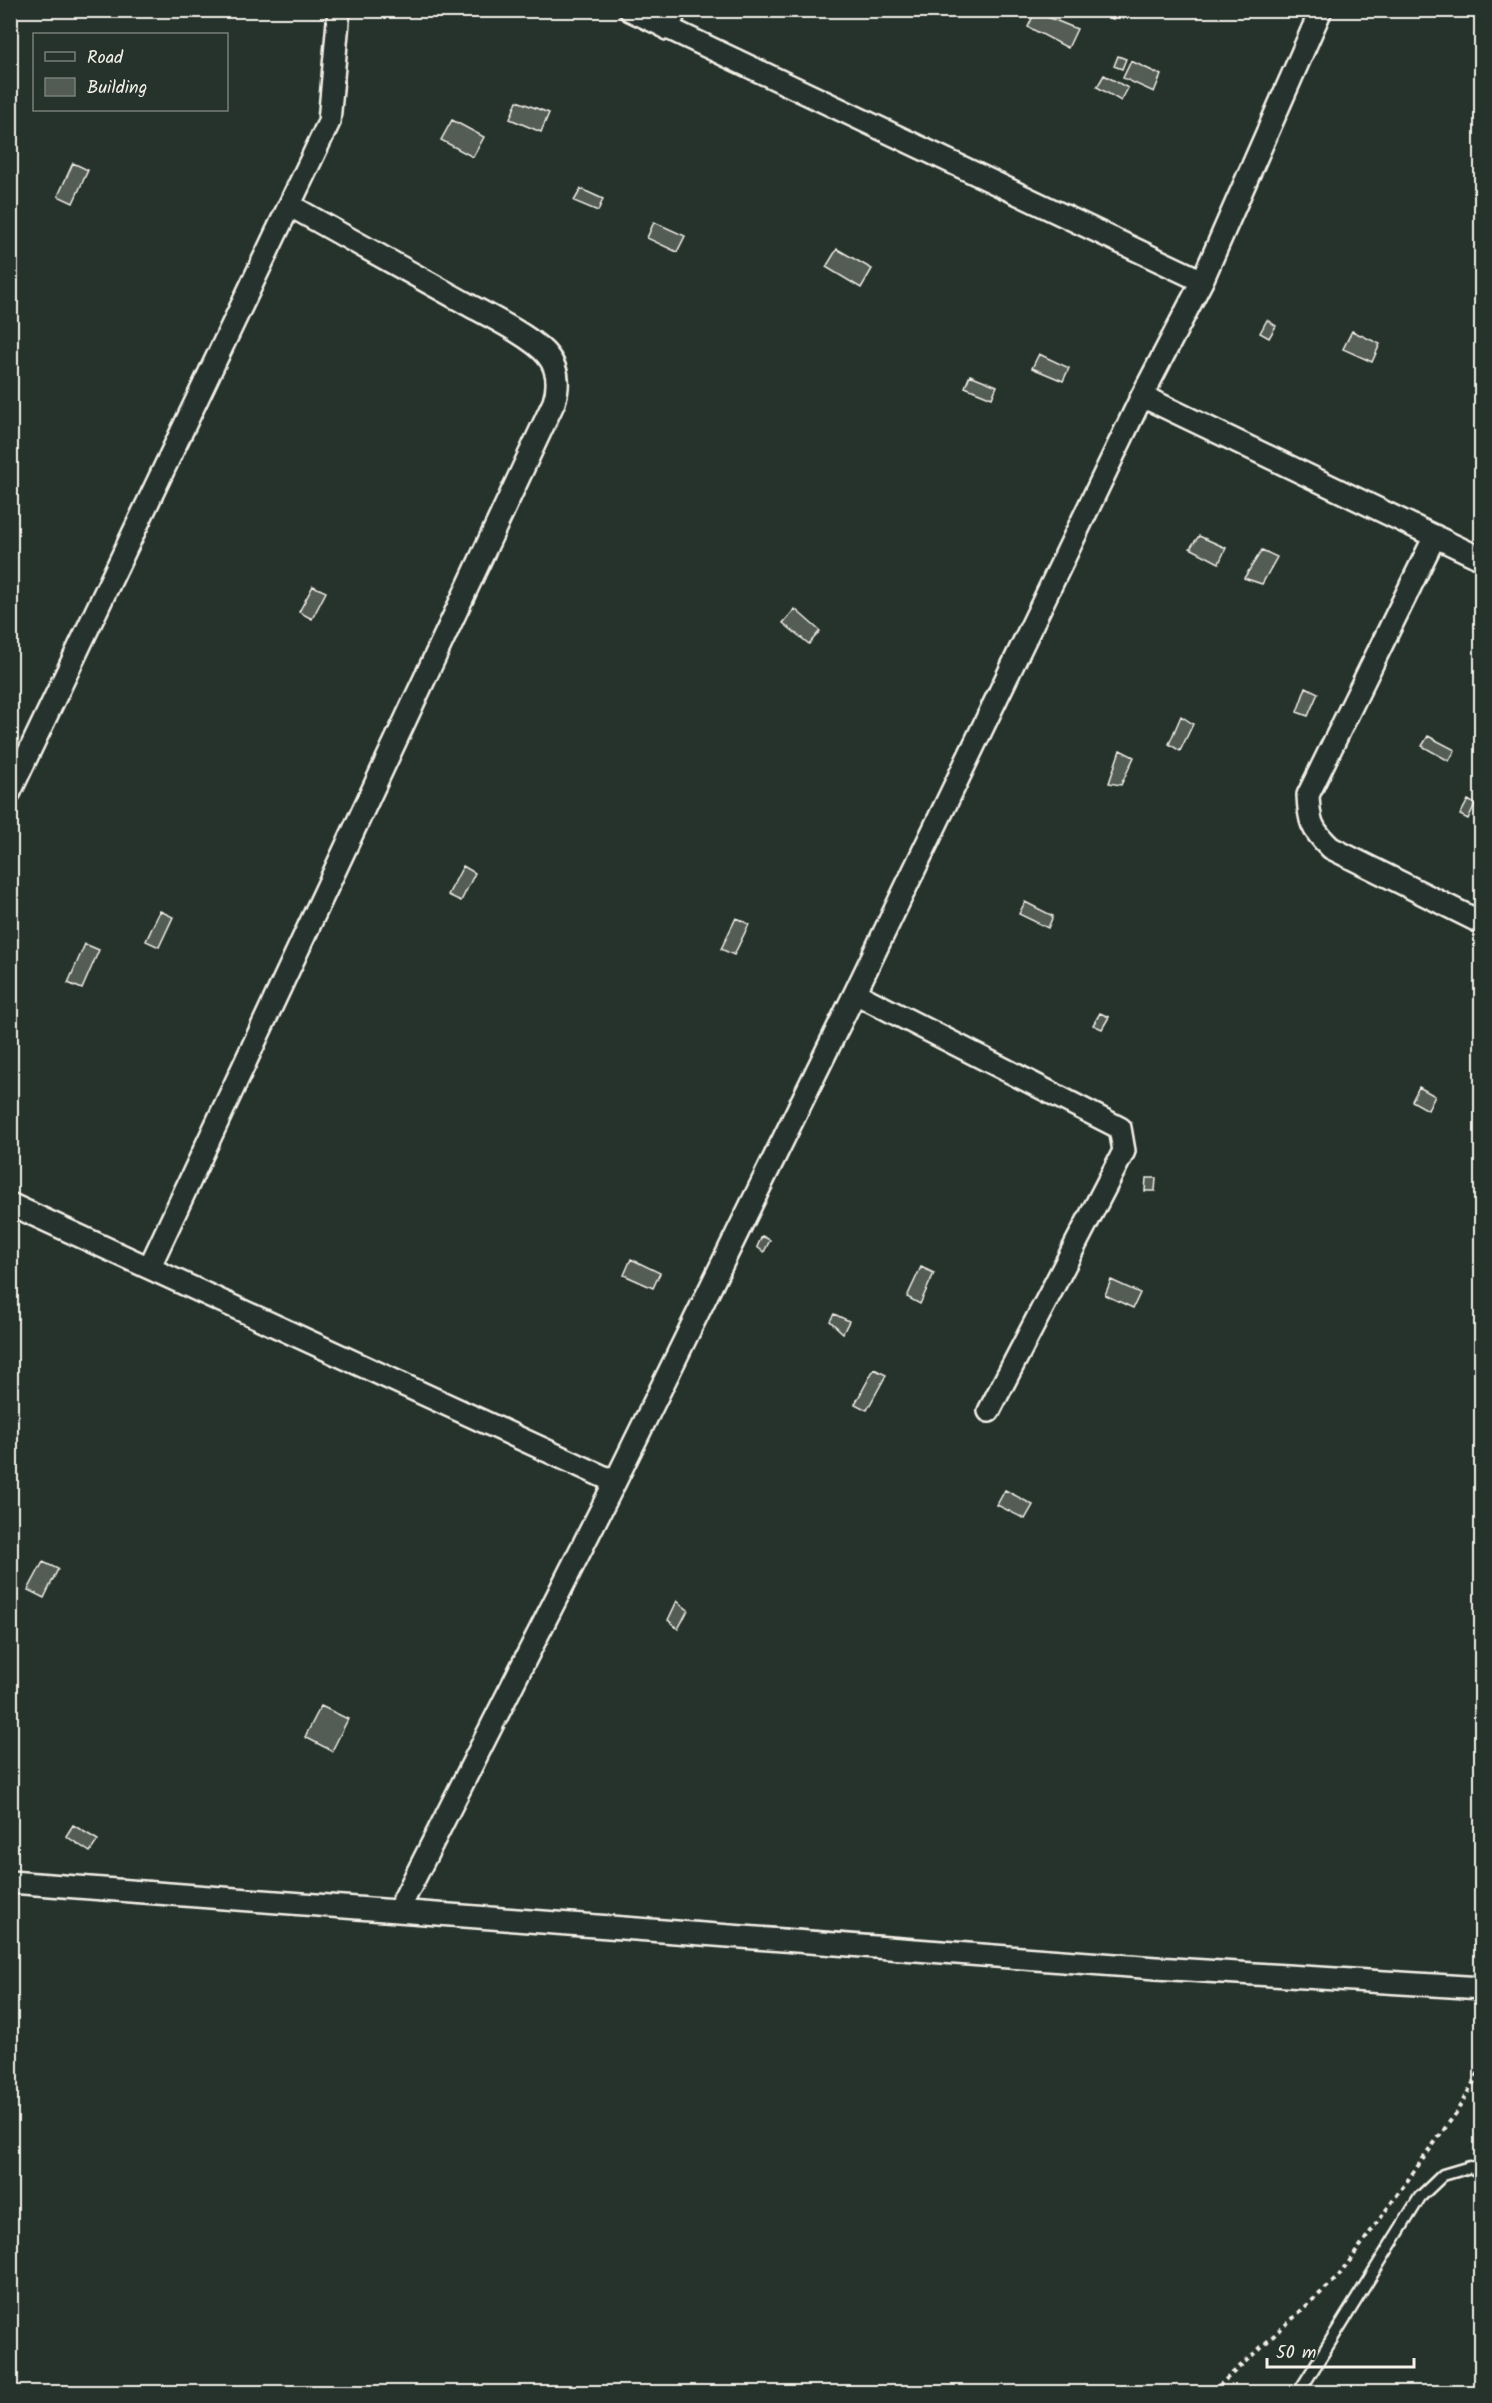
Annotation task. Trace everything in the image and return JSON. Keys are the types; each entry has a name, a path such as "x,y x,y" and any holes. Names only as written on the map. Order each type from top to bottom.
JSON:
{"street":[{"path":"10,792 291,206 329,122 339,10"},
{"path":"630,10 672,20 1202,281"},
{"path":"398,1911 615,1482 855,993 1142,396 1202,281 1321,10"},
{"path":"150,1266 558,390 554,365 537,346 495,320 291,206"},
{"path":"1142,396 1482,558"},
{"path":"1435,536 1308,795 1309,819 1318,835 1331,848 1482,922"},
{"path":"855,993 1120,1128 1124,1151 989,1411"},
{"path":"10,1204 150,1266 615,1482"},
{"path":"10,1882 1132,1966 1482,1988"}],"lane":[{"path":"1299,2392 1420,2197 1443,2175 1470,2167 1482,2173"}],"path":[{"path":"1212,2392 1338,2277 1456,2113 1482,2067"}],"building":[{"path":"1093,10 1117,10 1113,19"},
{"path":"1035,12 1077,29 1068,48 1028,27"},
{"path":"1118,56 1126,59 1122,69 1114,66"},
{"path":"1131,61 1161,75 1154,92 1123,78"},
{"path":"1104,75 1128,88 1121,101 1097,87"},
{"path":"517,101 549,113 541,132 510,119"},
{"path":"452,120 484,137 473,157 441,140"},
{"path":"73,163 88,170 73,203 58,196"},
{"path":"581,189 603,199 598,211 574,201"},
{"path":"654,222 685,236 677,252 647,238"},
{"path":"837,249 872,269 861,288 826,267"},
{"path":"1267,320 1276,326 1269,338 1260,333"},
{"path":"1352,331 1380,344 1372,362 1343,349"},
{"path":"1039,354 1069,368 1063,381 1032,368"},
{"path":"970,375 997,386 992,398 965,387"},
{"path":"1199,536 1226,548 1219,563 1190,548"},
{"path":"1262,550 1277,557 1262,584 1244,578"},
{"path":"313,586 326,592 312,619 299,612"},
{"path":"795,609 820,631 809,644 783,623"},
{"path":"1306,687 1318,693 1308,716 1297,712"},
{"path":"1181,716 1193,724 1180,751 1169,744"},
{"path":"1428,736 1455,750 1449,761 1422,746"},
{"path":"1120,750 1134,757 1121,785 1109,783"},
{"path":"1468,800 1475,804 1468,819 1460,815"},
{"path":"463,866 475,873 461,901 448,895"},
{"path":"1025,902 1053,916 1048,928 1019,914"},
{"path":"160,911 173,917 159,947 146,941"},
{"path":"736,918 749,924 734,955 721,949"},
{"path":"85,944 99,950 82,989 68,983"},
{"path":"1100,1013 1109,1017 1102,1029 1093,1025"},
{"path":"1419,1087 1435,1096 1428,1110 1412,1101"},
{"path":"1146,1178 1156,1178 1155,1191 1145,1191"},
{"path":"762,1236 770,1240 764,1252 757,1247"},
{"path":"631,1259 660,1273 653,1288 624,1275"},
{"path":"921,1267 934,1273 920,1304 907,1297"},
{"path":"1111,1280 1140,1293 1133,1308 1105,1295"},
{"path":"834,1314 849,1321 843,1333 830,1321"},
{"path":"874,1369 886,1375 867,1410 855,1404"},
{"path":"1005,1490 1033,1505 1025,1519 997,1505"},
{"path":"43,1562 58,1569 44,1598 28,1590"},
{"path":"677,1601 688,1610 678,1629 668,1620"},
{"path":"321,1706 348,1719 332,1751 305,1737"},
{"path":"73,1825 98,1840 90,1852 66,1836"}]}
